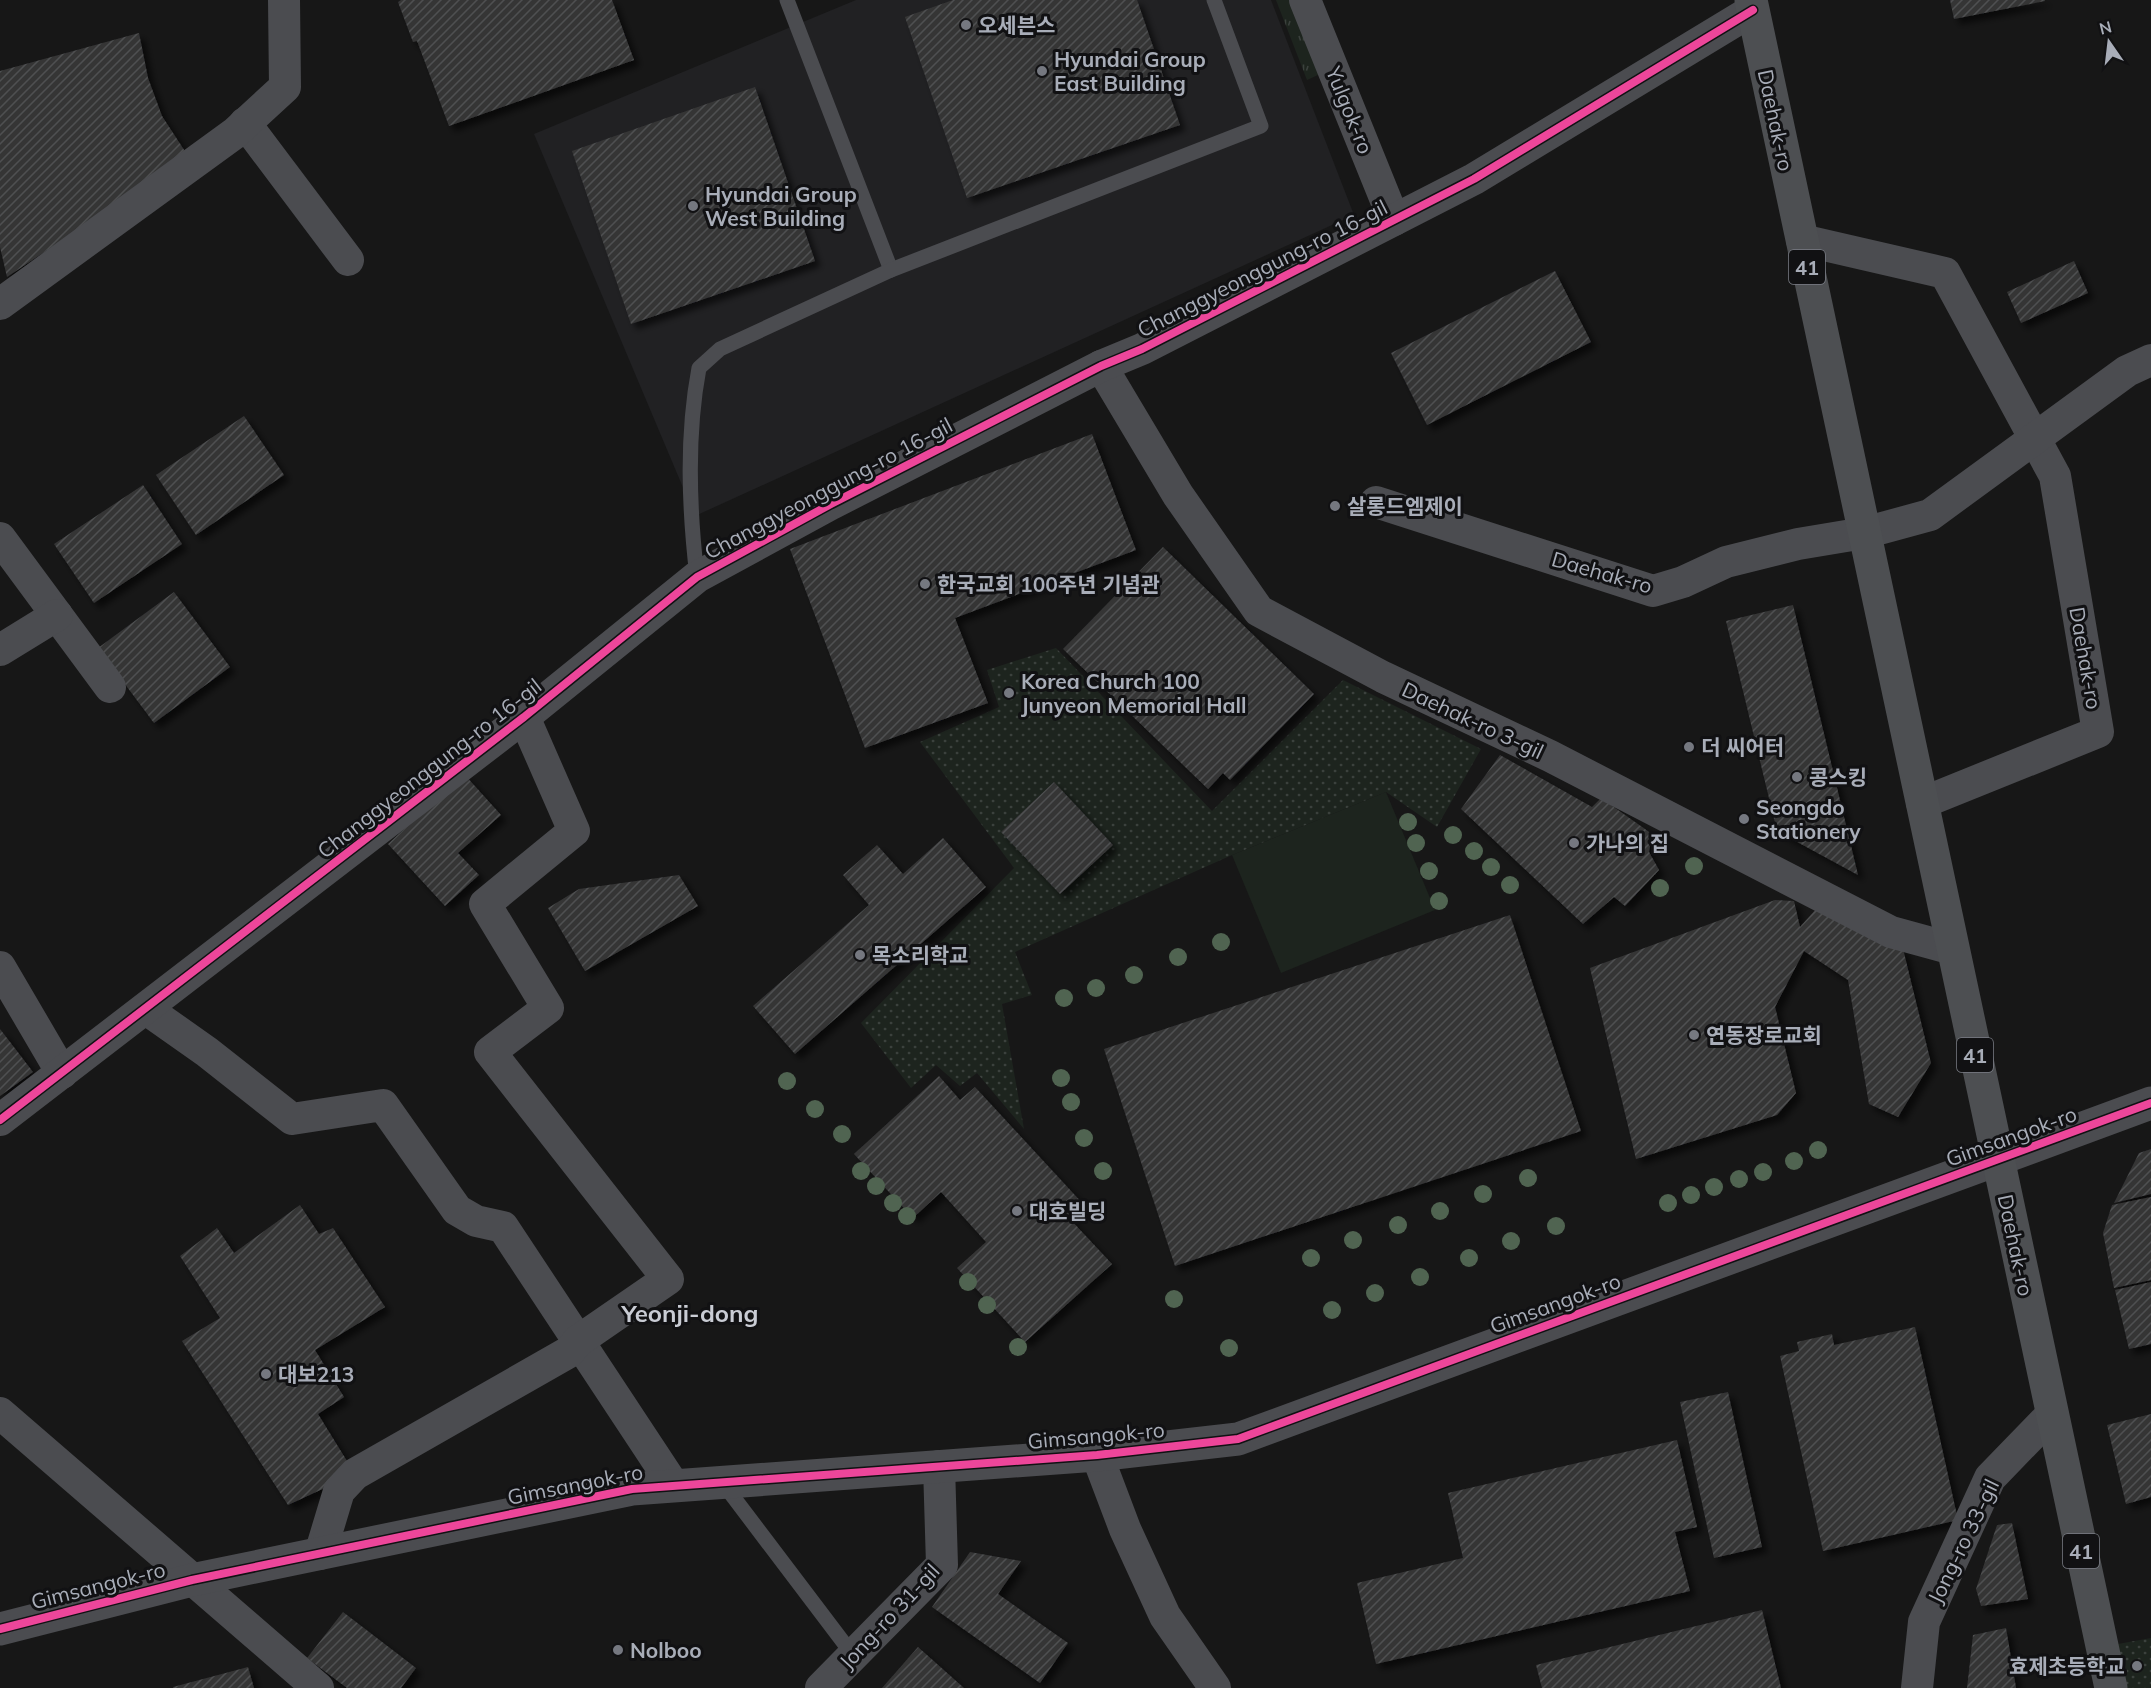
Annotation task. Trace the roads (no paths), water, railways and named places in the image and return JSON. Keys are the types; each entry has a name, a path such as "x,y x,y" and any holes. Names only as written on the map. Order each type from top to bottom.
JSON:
{"main road":[{"name":"Daehak-ro","path":"1752,5 2111,1688"}],"street":[{"path":"0,304 245,123 285,87 284,0"},
{"name":"Yulgok-ro","path":"1305,0 1394,220"},
{"name":"Changgyeonggung-ro 16-gil","path":"0,1120 524,717 697,577 831,504 1101,366 1142,349 1474,179 1752,5"},
{"path":"245,123 348,260"},
{"name":"Daehak-ro","path":"1802,240 1946,273 2055,476 2098,732 1922,803"},
{"name":"Daehak-ro","path":"1376,502 1653,591 1683,582 1726,562 1798,544 1864,533 1930,515 2127,372 2151,360"},
{"name":"Daehak-ro 3-gil","path":"1101,366 1178,495 1259,611 1383,677 1550,756 1891,932 1953,949"},
{"path":"0,538 110,687"},
{"path":"0,650 57,615"},
{"path":"320,1554 339,1491 355,1474 569,1352 578,1341 668,1279 490,1052 548,1008 485,904 574,831 524,717"},
{"path":"0,967 62,1073"},
{"path":"146,1009 207,1052 292,1119 384,1105 457,1210 476,1221 502,1227 674,1486"},
{"name":"Gimsangok-ro","path":"192,1580 632,1489 1097,1455 1238,1439 2151,1103"},
{"path":"0,1413 318,1688"},
{"name":"Jong-ro 33-gil","path":"1917,1688 1924,1622 1990,1478 2052,1414"},
{"path":"1097,1455 1125,1529 1165,1616 1215,1688"},
{"name":"Jong-ro 31-gil","path":"821,1688 942,1565 939,1466"},
{"path":"0,1630 32,1635 158,1604 192,1580"}],"lane":[{"path":"787,0 891,270"},
{"path":"697,577 692,533 690,441 699,368 720,349 891,270 1261,126 1214,0"},
{"path":"722,1482 853,1655"}],"place":[{"name":"오세븐스","path":"966,25"},
{"name":"Hyundai Group East Building","path":"1042,71"},
{"name":"Hyundai Group West Building","path":"693,206"},
{"name":"살롱드엠제이","path":"1335,506"},
{"name":"한국교회 100주년 기념관","path":"925,584"},
{"name":"Korea Church 100 Junyeon Memorial Hall","path":"1009,693"},
{"name":"더 씨어터","path":"1689,747"},
{"name":"콩스킹","path":"1797,777"},
{"name":"Seongdo Stationery","path":"1744,819"},
{"name":"가나의 집","path":"1574,843"},
{"name":"목소리학교","path":"860,955"},
{"name":"연동장로교회","path":"1694,1035"},
{"name":"대호빌딩","path":"1017,1211"},
{"name":"대보213","path":"266,1374"},
{"name":"Nolboo","path":"618,1650"},
{"name":"효제초등학교","path":"2137,1666"}],"district":[{"name":"Yeonji-dong","path":"690,1313"}]}
